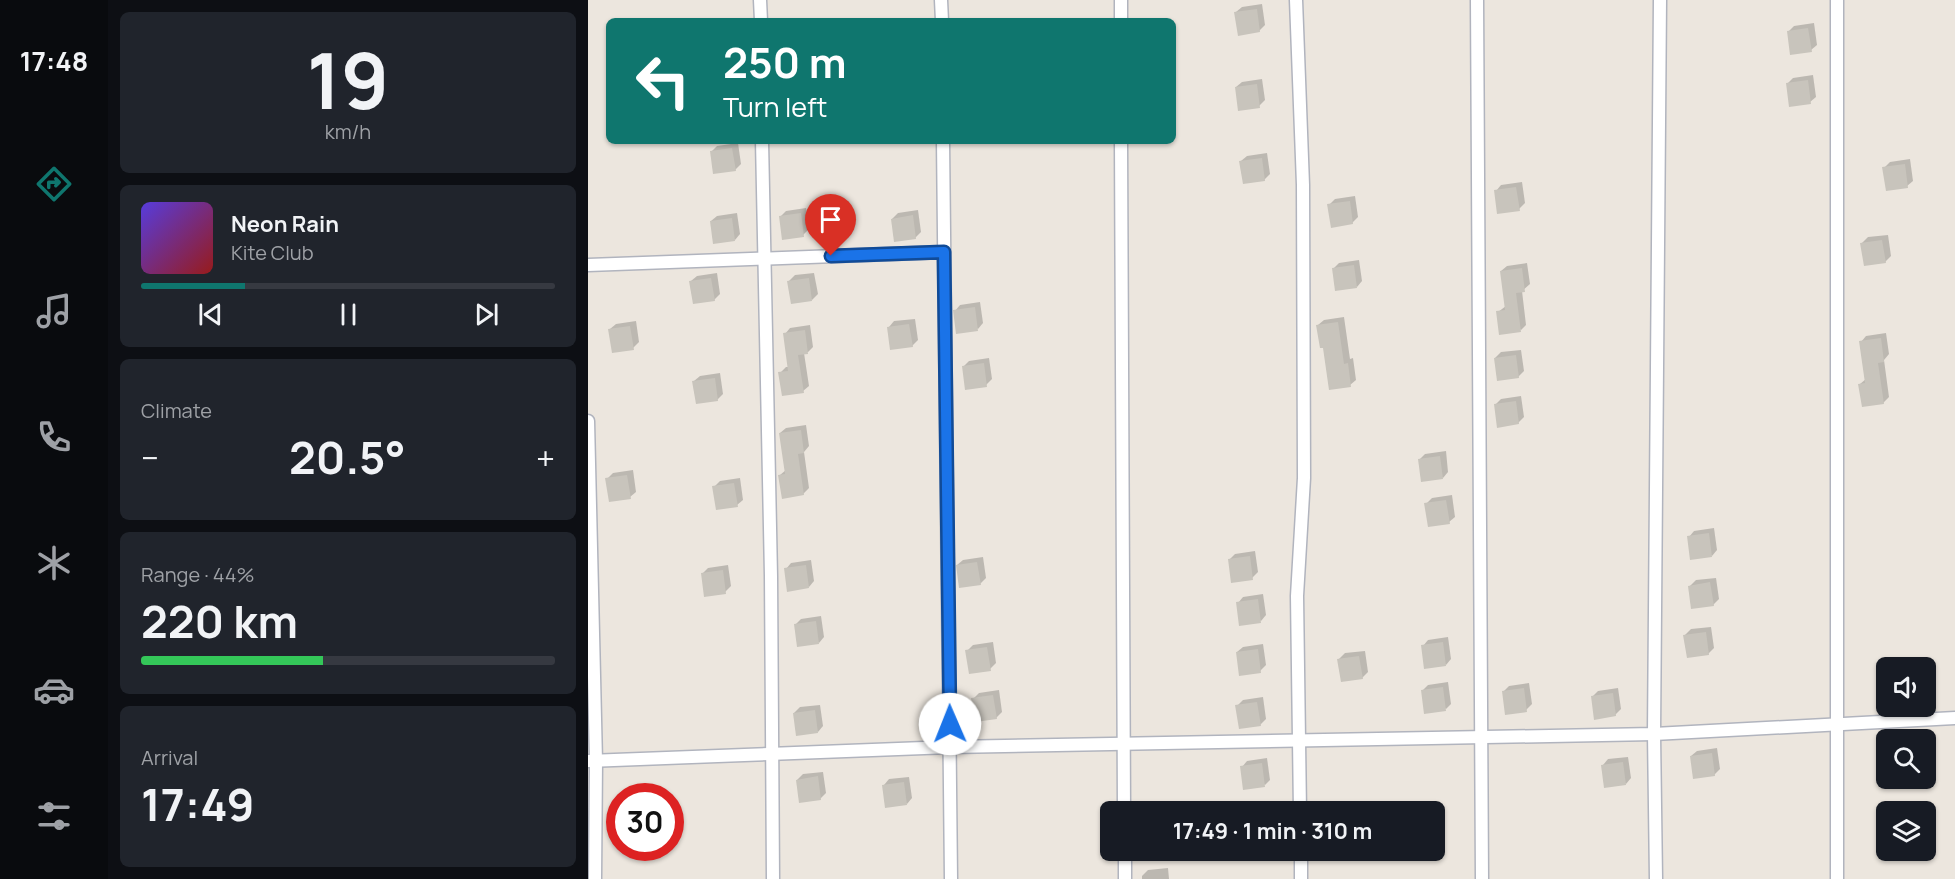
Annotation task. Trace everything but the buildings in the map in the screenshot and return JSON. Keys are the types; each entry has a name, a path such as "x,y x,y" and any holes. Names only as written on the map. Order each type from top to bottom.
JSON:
{"street":[{"path":"760,0 761,18"},
{"path":"941,0 942,18"},
{"path":"1121,0 1121,18"},
{"path":"1296,0 1303,185 1304,454 1297,596 1300,801"},
{"path":"1477,0 1482,879"},
{"path":"1656,879 1654,734 1660,0"},
{"path":"1837,0 1837,879"},
{"path":"762,144 771,576 773,879"},
{"path":"943,144 951,879"},
{"path":"1121,144 1124,801"},
{"path":"588,265 944,252"},
{"path":"588,421 595,879"},
{"path":"592,761 950,747 1654,734 1955,718"},
{"path":"1125,861 1125,879"},
{"path":"1301,861 1301,879"}],"route":[{"path":"831,256 944,252 950,724"}]}
